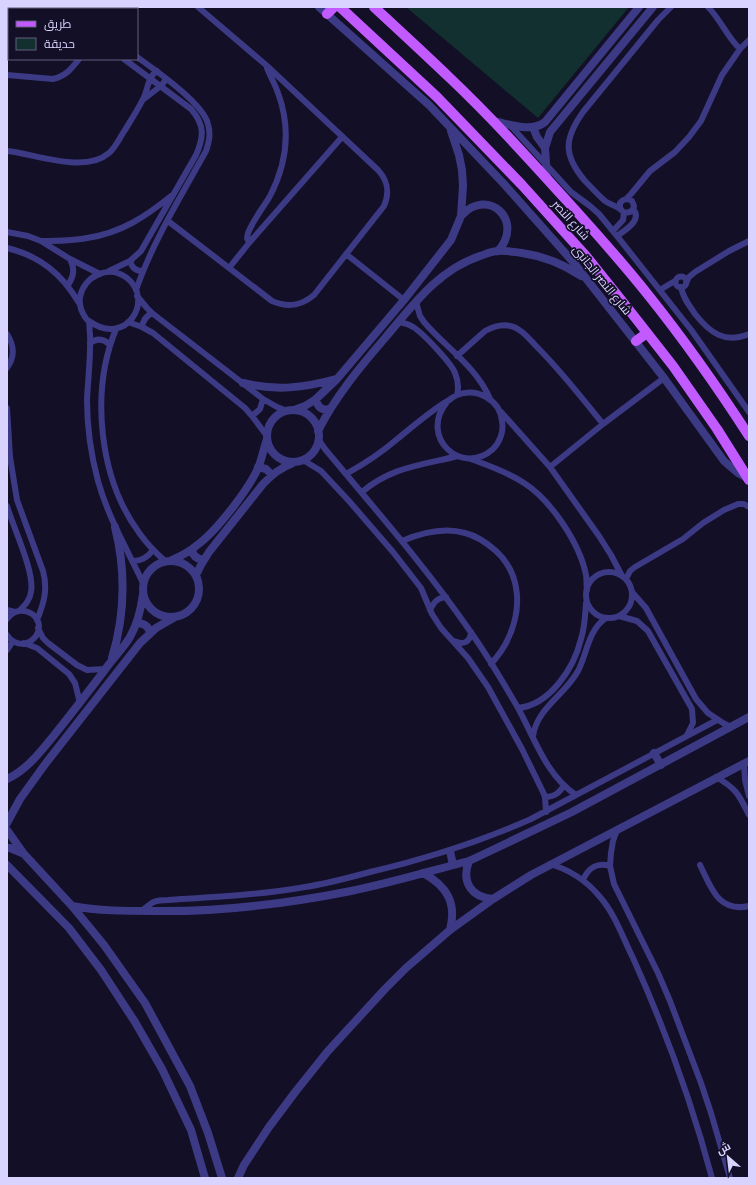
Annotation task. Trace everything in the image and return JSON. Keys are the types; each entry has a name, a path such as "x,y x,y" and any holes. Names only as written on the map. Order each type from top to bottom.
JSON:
{"main road":[{"name":"شارع النصر","path":"340,7 438,97 522,185 586,256 673,366 717,429 749,480"},
{"name":"شارع النصر","path":"374,7 451,79 493,121 547,178 605,243 649,296 703,368 749,436"},
{"path":"636,341 647,333"}],"street":[{"path":"57,7 63,8"},
{"path":"168,221 272,301 286,305 294,305 308,300 314,295 384,206 387,199 388,191 383,176 266,65 198,7"},
{"name":"شارع النصر الجانبى","path":"319,7 331,11 429,105 504,184 574,263 636,341 724,461 749,480"},
{"path":"493,121 533,128 542,125 640,7"},
{"path":"547,178 545,148 548,137 553,128 653,7"},
{"path":"633,209 630,212 623,206 607,202 582,176 575,166 570,154 568,146 570,134 583,112 658,20 671,7"},
{"path":"708,7 715,14 727,34 740,49"},
{"path":"615,234 624,218 623,206 650,171 675,152 690,137 695,130 722,75 740,49 749,40"},
{"path":"88,322 106,330 116,329 128,322 133,317 136,310 137,293 142,271 206,151 209,142 210,133 206,120 199,108 166,78 138,58"},
{"path":"7,75 53,79 59,78 70,71 78,60"},
{"path":"79,303 87,282 95,276 130,261 142,251 174,194 200,144 202,137 200,122 191,109 125,60"},
{"path":"249,244 247,238 248,233 277,181 283,162 285,148 286,134 282,106 278,92 266,65"},
{"path":"7,151 78,162 89,162 100,158 109,153 116,144 144,99 153,73 157,71"},
{"path":"144,99 161,86 166,78"},
{"path":"509,124 571,192 599,214 692,331 749,412"},
{"path":"448,125 459,155 462,170 463,186 461,216"},
{"path":"533,128 539,141 545,148"},
{"path":"230,268 342,137"},
{"path":"615,234 636,221 637,215 633,209 634,206 632,201 633,192"},
{"path":"41,241 87,238 116,231 143,217 174,194"},
{"path":"623,206 628,199 632,201"},
{"path":"7,779 14,776 37,756 80,703 130,637 142,607 143,583 146,575 151,569 157,564 169,561 192,550 218,526 244,490 258,467 270,423 275,417 281,413 305,406 316,399 337,379 404,300 448,244 461,216 466,210 481,204 489,205 497,209 506,221 508,229 504,245 498,250 473,258 452,270 431,286 416,302 358,370 330,409 318,435 317,444 312,454 285,466 272,475 203,560 196,575"},
{"path":"7,232 28,236 41,241 70,259 104,273 114,272 121,275 132,284 146,308 263,399 277,407 301,412 312,419 325,448 402,541 446,597 471,632 518,708 547,764 564,785 576,795"},
{"path":"683,285 695,272 729,251 749,241"},
{"path":"7,248 38,260 64,280 79,303 88,322 90,343 87,400 88,428 93,460 98,482 115,527 143,583"},
{"path":"498,250 530,254 545,258 567,268 586,280"},
{"path":"346,254 404,300"},
{"path":"68,285 74,272 70,259"},
{"path":"130,261 135,269 142,271"},
{"path":"660,290 675,281 678,277 695,272"},
{"path":"681,276 684,278 683,285 685,300 703,324 710,330 721,336 732,338 749,334"},
{"path":"675,281 676,285 683,285"},
{"path":"416,302 420,316 424,322 480,381 490,399 550,467 599,536 624,578 629,583 632,592 646,608 696,698 705,710 717,720 731,727"},
{"path":"142,327 146,317 152,313"},
{"path":"128,322 153,333 245,408 267,437 270,449 279,458 290,462 299,461 321,471 379,535 421,588 430,610 441,628 468,658 488,687 522,748 544,792 546,812"},
{"path":"399,322 416,328 452,366 457,377 458,395"},
{"path":"457,356 490,328 502,325 513,327 523,333 555,364 604,424"},
{"path":"7,823 20,799 46,763 140,643 150,632 175,616 187,612 196,602 199,593 199,584 192,569 179,562 169,561 153,550 136,530 122,503 113,479 106,449 102,421 102,388 105,366 116,329"},
{"path":"7,334 13,348 7,376"},
{"path":"90,343 96,340 101,340 106,341 110,345"},
{"path":"550,467 664,378"},
{"path":"244,383 264,387 290,388 316,385 337,379"},
{"path":"346,474 380,453 418,421 458,395 471,392 478,393 490,399"},
{"path":"252,416 260,409 263,399"},
{"path":"316,399 319,407 330,409"},
{"path":"447,402 442,407 437,421 438,435 446,448 458,456 470,458 517,479 536,492 561,522 577,551 586,575 587,590 585,624 576,655 569,670 554,688 543,698 526,707 518,708"},
{"path":"7,408 10,457 18,500 45,580 45,599 37,620 37,634 30,642 24,644"},
{"path":"470,458 488,452 498,442 502,429 502,416 499,410"},
{"path":"362,492 374,482 395,471 458,456"},
{"path":"258,467 266,469 272,475"},
{"path":"624,578 634,567 682,539 712,516 738,504 744,504 749,507"},
{"path":"7,506 28,567 32,585 30,596 24,606 10,615 7,619"},
{"path":"111,662 119,632 123,586 121,555 115,527"},
{"path":"402,541 426,532 452,531 464,533 478,538 490,545 508,566 515,578 517,592 515,618 512,630 506,642 491,664"},
{"path":"133,561 143,559 153,550"},
{"path":"192,550 196,558 203,560"},
{"path":"587,590 593,579 600,574 614,573 624,578"},
{"path":"586,599 589,607 595,613 606,618 613,618 626,611 630,604 632,592"},
{"path":"143,594 147,604 154,611 164,616 175,616"},
{"path":"430,610 436,600 446,597"},
{"path":"7,610 29,612 37,620"},
{"path":"619,616 637,621 648,630 690,705 693,716 691,728 686,736"},
{"path":"533,736 537,720 573,679 582,663 594,631 606,618"},
{"path":"137,622 146,626 150,632"},
{"path":"38,628 43,638 48,643 77,665 87,670 105,670"},
{"path":"452,641 461,644 467,642 470,638 471,632"},
{"path":"7,635 13,641 37,648 69,674 75,683 80,703"},
{"path":"7,650 13,641"},
{"path":"693,716 700,715 705,710"},
{"path":"72,906 109,911 177,911 204,910 293,901 353,890 469,861 572,812 749,717"},
{"path":"142,911 152,902 157,900 244,895 305,887 387,868 450,850 516,826 546,812 717,720"},
{"path":"654,753 661,765"},
{"path":"37,756 40,760 46,763"},
{"path":"238,1178 244,1165 296,1090 328,1050 406,968 450,930 493,899 550,864 747,762"},
{"path":"747,762 745,780 749,796"},
{"path":"716,777 733,789 740,798 749,815"},
{"path":"545,797 549,797 560,792 564,785"},
{"path":"7,830 24,854 72,906 104,945 145,1003 190,1086 208,1133 222,1178"},
{"path":"618,830 612,847 610,866 614,884 658,973 670,1001 706,1098 730,1178"},
{"path":"7,848 24,854"},
{"path":"450,850 453,865"},
{"path":"7,860 10,868 69,928 101,970 135,1022 162,1069 191,1130 205,1178"},
{"path":"469,861 466,868 468,884 478,895 493,899"},
{"path":"550,864 561,867 583,880 609,908 639,972 665,1034 686,1093 712,1178"},
{"path":"583,880 588,871 596,866 600,864 610,866"},
{"path":"700,865 716,896 720,900 736,908 749,906"},
{"path":"423,873 439,883 449,897 453,913 450,930"}],"green space":[{"path":"406,7 629,7 538,118"}]}
